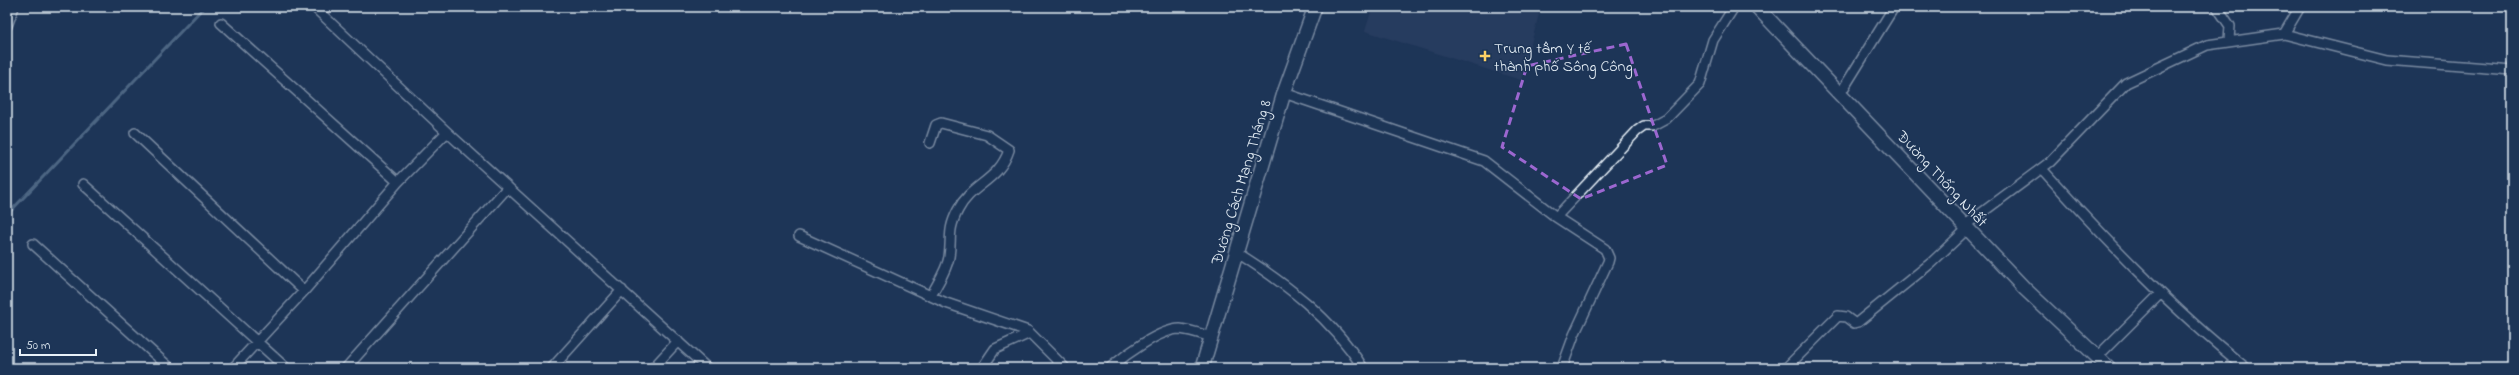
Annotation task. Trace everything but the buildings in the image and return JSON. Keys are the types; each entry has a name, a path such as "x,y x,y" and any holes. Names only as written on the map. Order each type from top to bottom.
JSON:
{"street":[{"path":"7,26 14,7"},
{"path":"314,7 447,132 707,368"},
{"name":"Đường Cách Mạng Tháng 8","path":"1202,368 1284,93 1315,7"},
{"path":"1556,217 1637,131 1644,126 1653,126 1666,119 1700,84 1713,40 1734,7"},
{"name":"Đường Thống Nhất","path":"1757,7 2025,289 2109,368"},
{"path":"1840,94 1894,7"},
{"path":"2217,7 2230,26 2230,40"},
{"path":"2284,34 2300,7"},
{"path":"221,23 398,182"},
{"path":"1786,368 1838,316 1842,315 1854,323 1858,322 1931,263 1965,227 2042,169 2126,83 2207,45 2230,40 2284,34 2387,60 2512,70"},
{"path":"1284,93 1484,161 1556,217 1605,249 1609,258 1574,335 1562,368"},
{"path":"930,143 936,125 941,123 987,135 1009,150 996,174 969,195 958,210 950,230 948,263 931,296"},
{"path":"233,368 304,291 398,182 447,132"},
{"path":"135,133 304,291"},
{"path":"2042,169 2078,209 2161,293 2246,368"},
{"path":"84,184 286,368"},
{"path":"346,368 508,187"},
{"path":"799,236 931,296 1015,325 1030,333 1065,368"},
{"path":"33,244 170,368"},
{"path":"1236,252 1275,276 1304,299 1346,344 1362,368"},
{"path":"552,368 622,290"},
{"path":"2097,357 2161,293"},
{"path":"1110,368 1161,334 1173,330 1182,329 1211,337"},
{"path":"982,368 995,349 1030,333"},
{"path":"653,368 678,341"}],"highlighted area":[{"path":"1626,44 1667,165 1581,199 1502,147 1527,66"}],"shaded area":[{"name":"Trung tâm Y tế thành phố Sông Công","path":"1357,7 1541,7 1521,80 1365,31 1371,12"}],"waterway":[{"path":"7,215 204,7"}],"place":[{"name":"Trung tâm Y tế thành phố Sông Công","path":"1485,56"}]}
